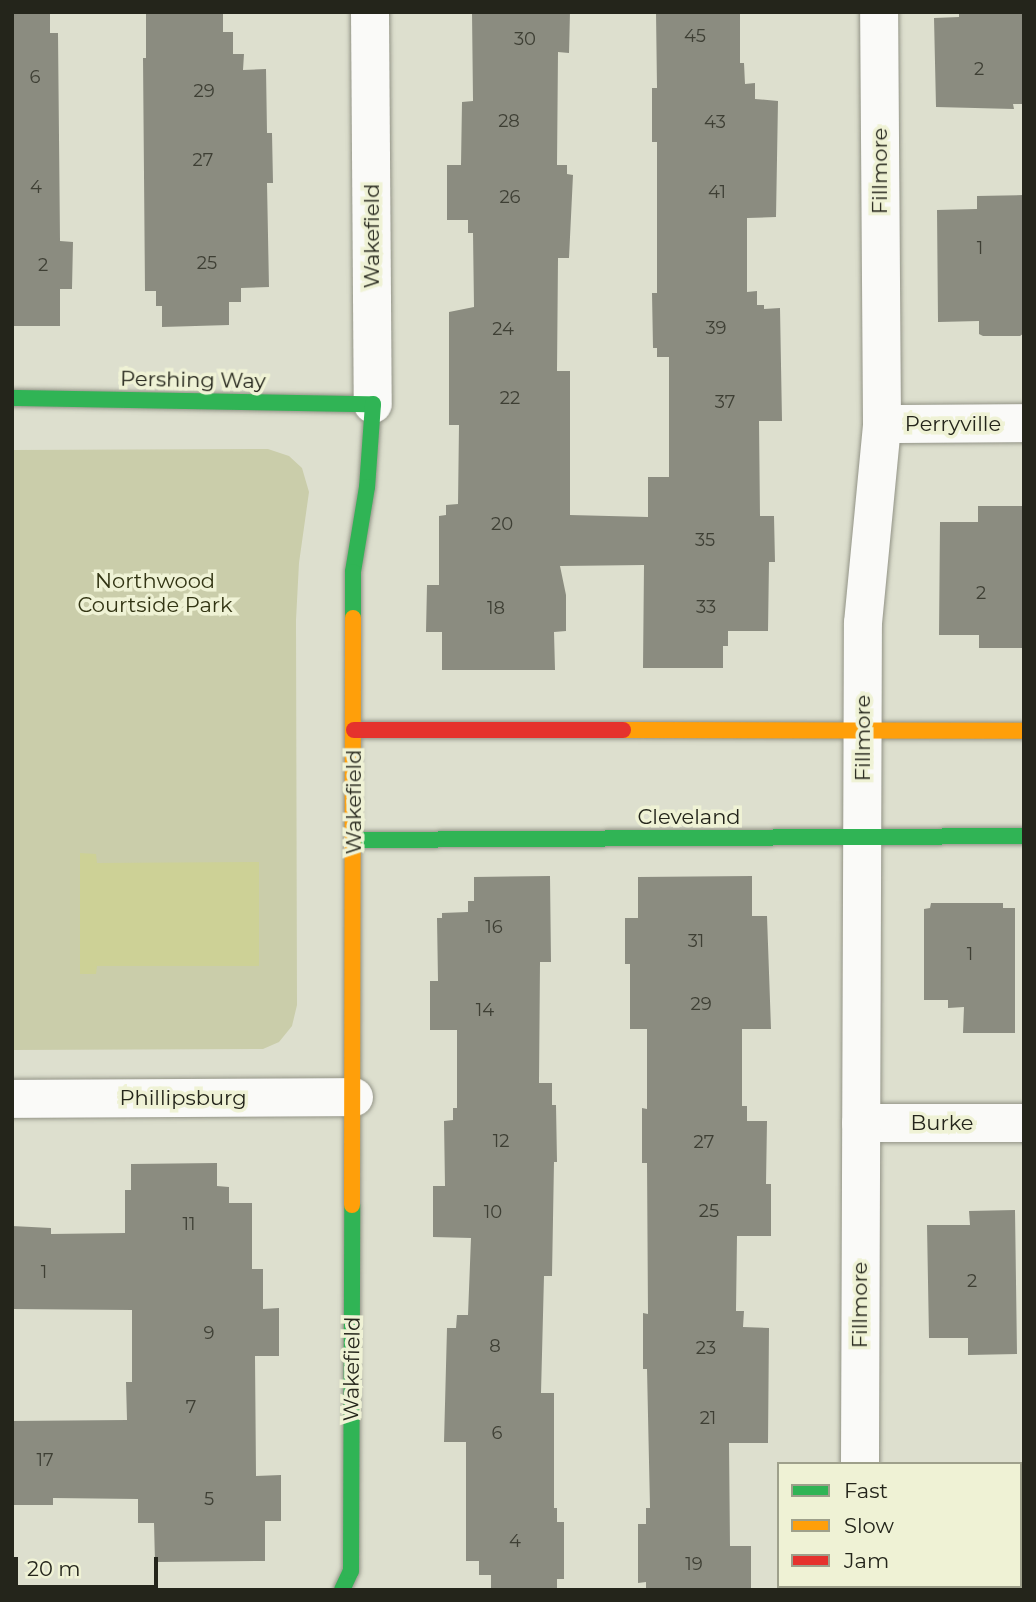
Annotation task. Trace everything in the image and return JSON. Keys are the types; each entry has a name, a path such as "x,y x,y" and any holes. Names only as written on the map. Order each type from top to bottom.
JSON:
{"street":[{"name":"Wakefield","path":"342,1590 351,1571 355,1097 354,572 367,487 373,404 370,12"},
{"name":"Fillmore","path":"860,1462 863,623 882,424 879,12"},
{"name":"Pershing Way","path":"12,398 373,404"},
{"name":"Perryville","path":"882,424 1024,423"},
{"path":"354,730 1024,730"},
{"name":"Cleveland","path":"354,840 1024,836"},
{"name":"Phillipsburg","path":"12,1098 355,1097"},
{"name":"Burke","path":"860,1123 1024,1123"}],"green space":[{"name":"Northwood Courtside Park","path":"268,449 289,456 302,468 309,492 299,563 296,620 297,1005 292,1026 279,1042 263,1049 12,1050 12,450"}],"shaded area":[{"path":"80,853 96,854 97,863 259,862 259,966 97,966 96,974 80,974"}],"building":[{"path":"12,12 50,12 50,33 58,33 60,241 73,242 72,289 60,289 60,326 12,326"},
{"path":"146,12 223,12 223,32 233,32 233,54 244,54 243,70 266,69 267,133 272,133 273,183 267,183 269,287 241,288 241,302 229,302 229,325 162,327 162,306 156,306 156,291 145,291 143,58 146,58"},
{"path":"472,12 570,12 569,53 558,52 557,165 567,165 567,174 573,175 569,258 558,258 557,371 570,371 570,515 648,517 648,477 669,477 669,357 657,357 657,348 653,348 652,293 657,293 657,142 652,142 652,88 657,88 656,12 740,12 740,63 744,63 745,84 755,83 755,99 778,101 776,217 747,218 747,292 757,291 757,305 764,305 764,309 780,308 782,421 759,421 760,516 774,516 775,562 769,562 768,631 728,631 728,646 723,646 723,668 643,668 644,565 560,566 566,595 566,631 554,632 555,670 442,670 442,632 426,632 427,585 439,585 439,516 446,515 446,505 458,504 459,425 449,425 449,312 474,307 473,233 468,233 468,220 447,220 447,165 461,165 462,102 473,101"},
{"path":"959,12 1023,12 1024,104 1013,104 1014,109 936,107 934,18 959,17"},
{"path":"1024,195 1024,333 1020,336 983,336 979,334 979,321 938,322 937,210 977,209 977,196"},
{"path":"978,506 1024,506 1024,648 979,648 979,635 939,635 940,522 978,522"},
{"path":"550,876 551,962 540,962 539,1083 552,1083 552,1105 556,1105 557,1162 554,1162 552,1276 544,1276 541,1393 554,1393 554,1508 557,1508 557,1522 564,1522 564,1579 557,1579 557,1590 491,1590 491,1575 479,1575 479,1561 466,1561 466,1442 444,1442 447,1328 456,1328 457,1315 468,1315 471,1238 433,1237 433,1186 445,1186 444,1121 453,1120 453,1108 457,1108 457,1030 430,1030 430,981 438,981 437,918 442,918 442,913 468,912 468,901 474,901 474,877"},
{"path":"752,876 752,916 767,916 771,1029 742,1029 742,1106 747,1106 747,1121 767,1121 766,1184 771,1184 771,1236 737,1236 736,1311 744,1311 743,1327 769,1328 768,1443 729,1443 730,1546 751,1546 751,1590 646,1590 646,1582 638,1583 638,1524 646,1524 646,1508 650,1508 647,1369 643,1369 643,1313 648,1314 647,1163 642,1163 642,1108 647,1109 647,1029 630,1029 630,964 625,964 625,918 638,918 638,877"},
{"path":"931,903 1003,903 1003,908 1015,908 1015,1033 963,1033 964,1007 948,1008 948,1000 924,1000 924,909 930,908"},
{"path":"217,1163 217,1186 229,1187 229,1203 252,1203 252,1269 263,1269 263,1309 279,1308 279,1356 255,1356 256,1476 281,1475 281,1521 265,1521 265,1561 155,1562 154,1523 138,1523 138,1499 53,1498 53,1505 12,1505 12,1421 127,1420 126,1382 132,1382 132,1310 12,1309 12,1226 51,1228 51,1234 125,1233 125,1190 131,1190 131,1164"},
{"path":"1015,1210 1017,1354 968,1355 968,1338 929,1338 927,1225 970,1225 969,1211"}],"traffic: fast":[{"path":"12,398 373,404 367,487 353,572 353,618"},
{"path":"354,840 1024,836"},
{"path":"342,1590 351,1571 352,1205"}],"traffic: slow":[{"path":"352,1205 353,618"},
{"path":"623,730 1024,731"}],"traffic: jam":[{"path":"354,730 623,730"}]}
